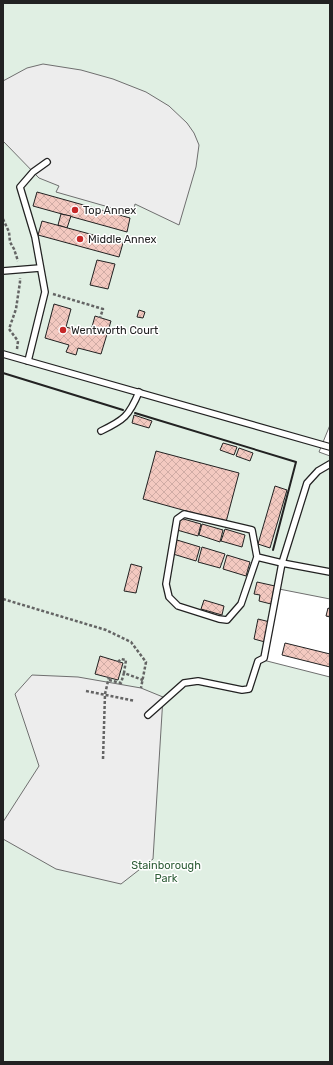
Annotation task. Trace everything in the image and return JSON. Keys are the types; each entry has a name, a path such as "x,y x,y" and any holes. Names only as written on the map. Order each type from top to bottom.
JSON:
{"lane":[{"path":"28,361 45,292 35,237 20,187 32,172 48,162"},
{"path":"3,271 40,268"},
{"path":"3,354 330,446"},
{"path":"101,431 114,425 130,412 139,392"},
{"path":"148,715 184,683 198,681 242,690 249,689 258,661 264,658 282,563 307,483 318,471 330,464"},
{"path":"184,514 252,530 257,556 241,604 227,620 219,619 178,606 169,597 166,584 177,520 184,514"},
{"path":"257,556 282,563 330,572"}],"path":[{"path":"3,219 9,232 10,242 17,258 19,269 20,282 16,309 9,329 18,341 16,357"},
{"path":"45,292 103,309 100,318"},
{"path":"3,600 106,630 131,642 146,662 142,688"},
{"path":"103,759 105,694 109,678 121,683 126,660 121,658 118,662"},
{"path":"124,673 143,680"},
{"path":"86,691 135,701"}],"green space":[{"name":"Stainborough Park","path":"3,3 330,3 330,425 319,452 330,456 330,599 279,589 263,660 330,677 330,1062 3,1062"}],"shaded area":[{"path":"43,64 81,70 113,79 146,92 169,106 187,123 194,133 199,145 196,167 179,225 135,204 133,214 56,192 59,186 39,178 3,141 3,81 27,68"},
{"path":"32,675 78,677 141,688 163,697 153,859 121,884 56,869 3,839 3,822 39,766 15,694"}],"building":[{"name":"Top Annex","path":"37,192 130,218 127,232 33,206"},
{"path":"61,214 71,216 67,228 58,225"},
{"name":"Middle Annex","path":"42,221 123,243 119,257 38,235"},
{"path":"97,260 115,264 108,289 90,285"},
{"name":"Wentworth Court","path":"54,304 71,309 66,327 90,334 95,316 111,321 101,354 78,348 76,355 66,352 69,345 45,338"},
{"path":"139,310 145,312 143,318 137,317"},
{"path":"134,415 152,421 149,428 132,423"},
{"path":"223,443 237,447 234,455 220,450"},
{"path":"239,448 253,453 250,461 236,456"},
{"path":"156,451 239,473 226,522 143,499"},
{"path":"275,486 287,490 270,548 258,544"},
{"path":"180,518 201,524 198,536 177,530"},
{"path":"202,524 223,530 220,542 199,535"},
{"path":"225,529 245,535 242,547 221,541"},
{"path":"177,540 200,547 196,561 173,554"},
{"path":"202,547 225,554 220,568 198,562"},
{"path":"227,555 250,562 246,576 223,569"},
{"path":"131,564 142,567 136,593 124,591"},
{"path":"257,582 275,586 271,604 259,601 260,595 254,594"},
{"path":"204,600 224,606 222,615 201,609"},
{"path":"328,608 330,609 330,617 326,616"},
{"path":"258,619 270,622 265,642 254,639"},
{"path":"285,643 330,654 330,667 282,655"},
{"path":"100,656 123,663 118,680 95,674"}],"wall":[{"path":"3,373 123,410"},
{"path":"135,413 296,462 273,550"}],"place":[{"name":"Top Annex","path":"75,210"},
{"name":"Middle Annex","path":"80,239"},
{"name":"Wentworth Court","path":"63,330"}]}
